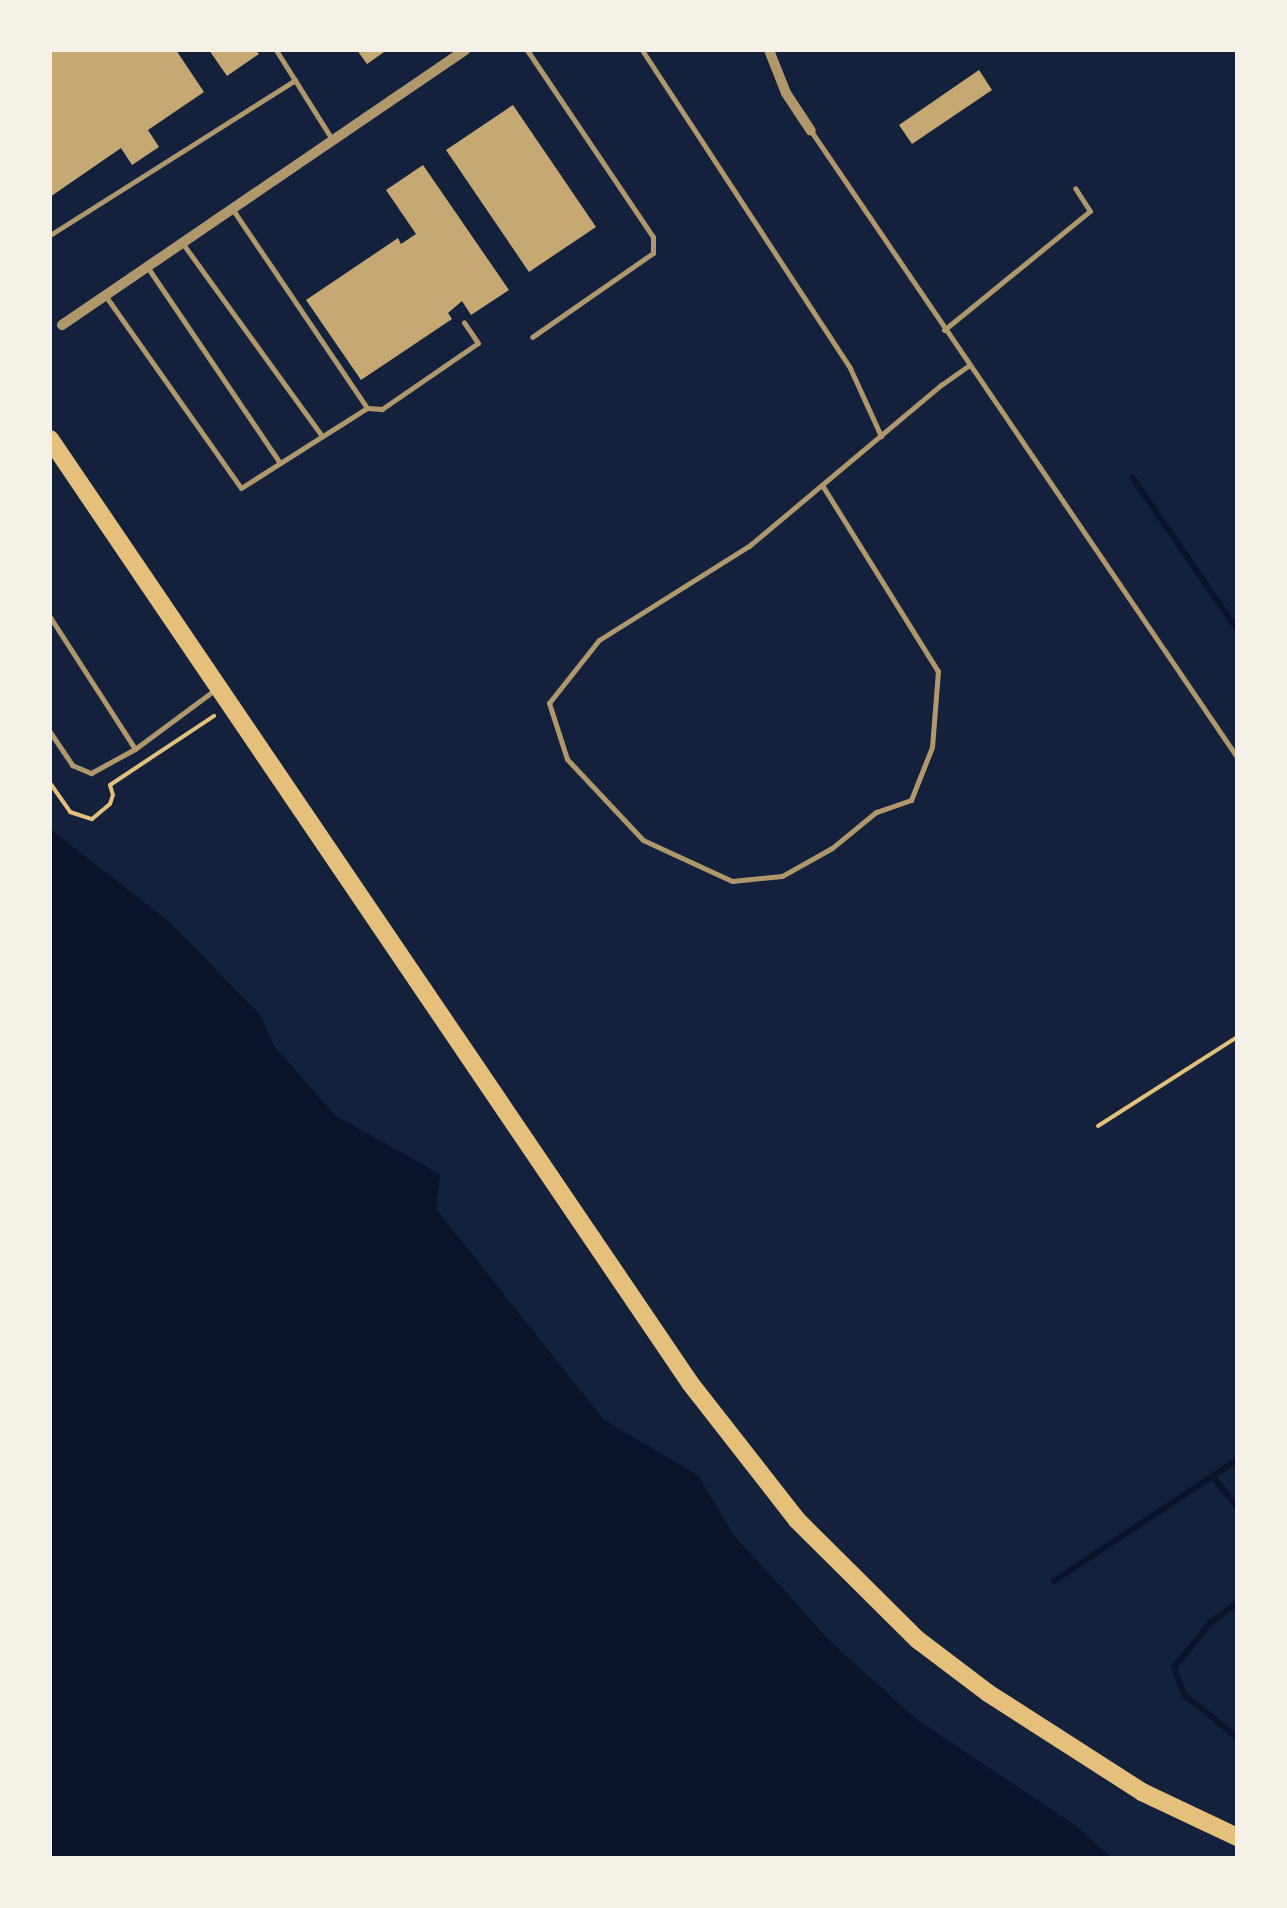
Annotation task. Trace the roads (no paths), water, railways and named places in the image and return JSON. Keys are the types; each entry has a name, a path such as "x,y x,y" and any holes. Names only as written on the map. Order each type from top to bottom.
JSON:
{"main road":[{"path":"50,439 690,1383 797,1520 918,1640 988,1693 1142,1792 1237,1837"}],"street":[{"path":"62,324 466,50"},
{"path":"769,50 786,93 811,131"}],"lane":[{"path":"276,50 333,141"},
{"path":"527,50 653,237 653,252 532,337"},
{"path":"642,50 850,368 881,436"},
{"path":"50,235 294,80"},
{"path":"811,131 1237,757"},
{"path":"944,330 1090,211 1075,188"},
{"path":"233,210 367,408"},
{"path":"183,243 322,436"},
{"path":"148,268 280,463"},
{"path":"105,295 241,488 367,408 382,409 478,343 464,322"},
{"path":"822,485 938,671 932,746 912,800 876,812 832,848 782,876 732,881 643,840 567,758 549,703 599,640 749,546 822,485 881,436 968,366"},
{"path":"50,617 135,749"},
{"path":"50,732 72,766 91,772 135,749 218,686"}],"water":[{"path":"50,829 167,920 260,1014 274,1046 336,1116 440,1174 436,1209 604,1420 698,1475 733,1534 832,1643 915,1718 1076,1826 1112,1858 50,1858"}],"waterway":[{"path":"1132,477 1237,629"},
{"path":"1054,1581 1237,1460"},
{"path":"1213,1477 1237,1507"},
{"path":"1237,1603 1211,1622 1174,1667 1184,1695 1237,1737"}]}
